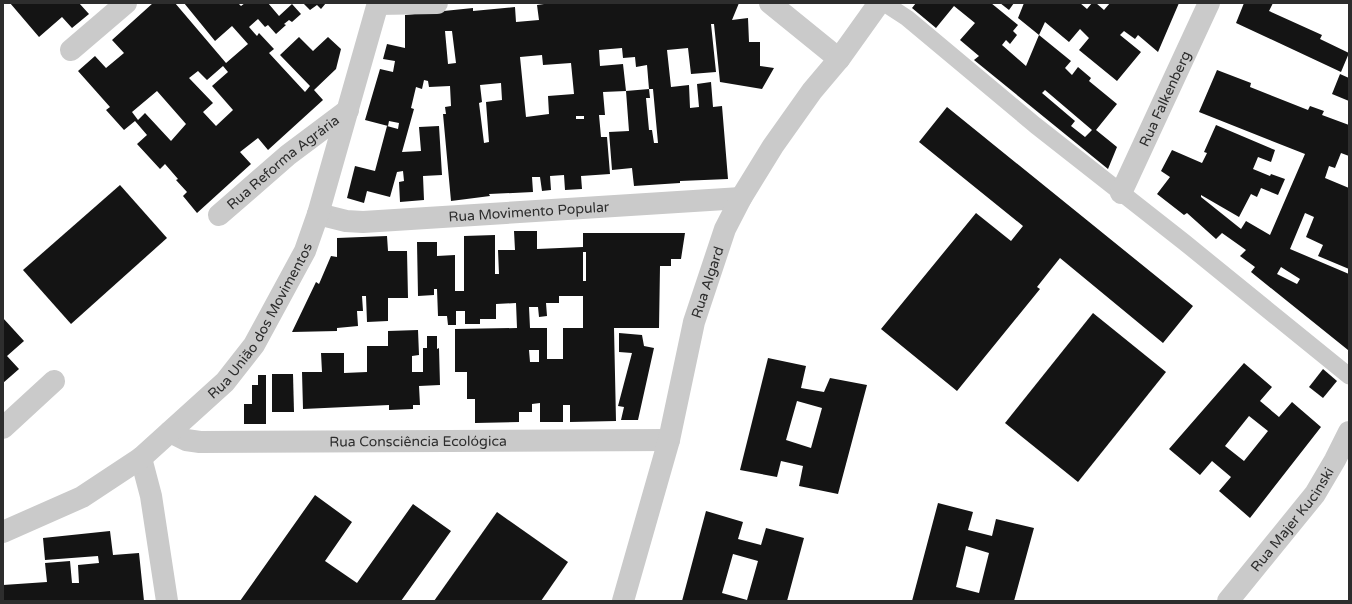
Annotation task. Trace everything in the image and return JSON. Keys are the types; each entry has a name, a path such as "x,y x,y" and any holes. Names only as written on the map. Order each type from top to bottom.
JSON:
{"street":[{"path":"71,50 126,3"},
{"path":"378,3 437,3"},
{"name":"Rua União dos Movimentos","path":"3,532 82,497 141,458 225,382 254,345 305,251 318,214 378,3"},
{"path":"770,3 839,59"},
{"name":"Rua Algard","path":"623,601 669,440 694,322 725,229 741,198 773,146 812,91 839,59 879,3"},
{"name":"Rua Falkenberg","path":"1121,193 1208,3"},
{"name":"Rua Reforma Agrária","path":"219,215 288,155 348,110"},
{"name":"Rua Movimento Popular","path":"318,214 346,221 363,222 741,198"},
{"path":"3,428 54,381"},
{"name":"Rua Consciência Ecológica","path":"170,432 186,440 200,442 669,440"},
{"name":"Rua Majer Kucinski","path":"1228,601 1315,494 1349,432"},
{"path":"141,458 151,496 167,601"}],"lane":[{"path":"884,3 907,18 1035,125 1184,242 1349,376"}],"building":[{"path":"10,3 79,3 89,14 72,28 62,17 39,37"},
{"path":"153,3 175,3 226,63 248,44 232,26 215,41 184,3 238,3 241,6 245,3 268,3 279,16 292,4 301,14 292,22 289,20 284,24 286,25 276,34 268,25 265,27 258,19 249,27 257,36 259,33 274,49 269,53 305,92 310,86 280,55 299,37 313,51 328,37 341,49 336,69 314,90 323,100 268,150 258,138 240,152 251,164 197,213 183,196 187,192 176,180 178,179 165,164 160,169 137,144 147,135 135,121 124,130 106,110 110,107 78,71 95,56 106,68 124,53 112,40","holes":["223,66 228,72 212,86 233,110 216,126 203,112 213,103 189,78 198,71 207,80","157,91 186,124 171,141 145,113 138,120 132,112"]},
{"path":"303,3 326,3 321,9 317,5 310,10"},
{"path":"551,3 739,3 732,20 748,18 749,42 760,42 760,66 774,68 762,89 720,82 714,24 711,24 716,72 691,74 688,48 667,50 671,87 689,85 690,108 699,107 697,84 711,82 713,107 722,106 728,179 680,181 680,183 634,186 632,168 612,170 609,132 629,131 626,91 603,92 605,115 599,115 601,137 607,137 610,174 581,176 582,189 565,190 564,175 550,176 551,190 542,191 540,177 532,177 533,192 489,194 490,196 451,201 443,114 446,114 445,107 451,106 450,86 429,87 428,81 424,80 422,89 416,87 411,108 414,109 402,152 421,151 419,127 439,126 442,175 423,176 424,200 400,202 399,182 404,181 403,171 397,172 390,197 367,191 364,203 347,198 355,166 375,171 387,126 398,129 399,123 389,121 388,126 365,120 380,69 393,72 395,61 383,59 387,44 405,48 405,15 473,8 473,11 515,7 516,22 539,20 537,5","holes":["445,31 452,31 456,63 448,64","622,48 623,58 635,57 636,67 647,65 649,89 626,91 623,64 600,66 599,50","542,55 543,65 571,63 574,94 548,96 549,114 526,117 520,57","501,83 502,100 486,102 489,142 484,143 479,103 482,102 480,85","649,89 653,89 658,143 654,143 652,130 649,130 646,98 650,98","576,116 584,116 584,119 576,119"]},
{"path":"916,3 991,3 1018,25 1013,31 1017,35 1010,44 1006,40 1002,45 1026,66 1039,35 1071,61 1065,68 1072,75 1078,67 1091,78 1089,81 1117,104 1096,130 1117,147 1108,169 974,60 979,56 960,40 975,23 954,6 936,28 912,8","holes":["1045,90 1092,130 1085,137 1071,126 1075,121 1042,93"]},
{"path":"1000,3 1014,3 1009,10"},
{"path":"1024,3 1080,3 1087,9 1092,3 1096,3 1104,10 1110,3 1179,3 1158,52 1138,35 1135,39 1124,31 1120,35 1141,52 1117,81 1079,50 1089,38 1080,29 1069,42 1045,22 1039,35 1018,18"},
{"path":"1244,3 1273,3 1269,11 1322,35 1320,39 1349,53 1341,72 1236,23"},
{"path":"1217,70 1251,83 1250,87 1308,110 1310,106 1324,111 1322,115 1349,125 1349,156 1341,153 1335,168 1329,166 1325,178 1349,188 1349,269 1318,256 1323,245 1306,237 1314,217 1305,213 1290,249 1349,274 1348,350 1251,272 1255,267 1240,256 1246,250 1222,233 1216,239 1187,213 1184,215 1157,194 1170,177 1161,171 1172,150 1202,163 1207,153 1204,152 1216,125 1275,150 1271,162 1258,157 1253,169 1270,176 1271,174 1285,179 1278,195 1261,188 1257,197 1251,194 1239,217 1201,195 1201,197 1241,229 1246,221 1270,235 1305,154 1199,112","holes":["1281,267 1300,279 1297,284 1277,274"]},
{"path":"1340,74 1349,78 1349,101 1332,94"},
{"path":"947,107 1193,306 1163,343 1060,258 1037,287 1040,289 957,391 881,329 976,213 1011,241 1023,226 919,142"},
{"path":"120,185 167,238 71,324 23,270"},
{"path":"514,231 537,231 537,249 583,247 583,233 685,233 681,259 671,259 671,266 660,266 659,328 614,328 616,421 570,422 570,405 563,405 563,422 540,422 540,403 532,404 532,412 519,412 519,422 475,423 475,399 467,399 467,372 455,372 455,329 517,328 516,303 496,304 496,319 480,319 480,324 465,324 465,311 456,311 456,325 448,325 447,316 438,316 437,289 434,289 434,295 418,296 417,242 437,242 437,256 455,255 455,291 464,291 464,236 495,235 495,274 499,274 498,250 515,250","holes":["583,252 586,252 586,281 583,281","559,296 583,296 583,328 563,328 563,359 547,359 547,328 530,328 529,307 538,307 539,317 547,316 546,303 559,303","529,350 539,350 539,362 530,362"]},
{"path":"387,236 388,251 407,251 408,298 388,298 388,321 367,322 366,296 362,296 363,311 357,311 358,326 337,328 337,331 292,332 316,282 319,284 331,256 337,257 337,238"},
{"path":"1093,313 1166,372 1078,482 1005,423"},
{"path":"3,318 24,341 7,356 19,369 3,383"},
{"path":"418,330 419,355 412,356 412,372 423,372 423,348 427,348 427,336 437,336 437,349 439,348 440,385 419,386 420,405 413,405 413,409 389,410 389,405 303,409 302,372 322,372 321,353 344,353 344,373 367,372 367,346 388,346 388,331"},
{"path":"619,333 642,335 644,346 654,348 638,420 621,420 624,407 618,406 632,353 619,352"},
{"path":"768,358 806,366 801,388 824,392 830,378 867,385 838,494 799,486 803,466 781,461 777,477 740,470","holes":["797,401 822,408 811,448 786,440"]},
{"path":"1244,363 1272,387 1260,401 1279,417 1292,402 1321,427 1250,518 1219,491 1231,477 1212,461 1200,475 1169,449","holes":["1249,416 1268,431 1244,461 1225,446"]},
{"path":"1323,369 1337,381 1323,398 1309,387"},
{"path":"272,374 293,374 294,412 272,412"},
{"path":"258,375 266,375 266,424 244,424 244,404 252,404 252,385 258,385"},
{"path":"315,495 352,522 325,561 357,583 413,504 451,531 401,601 240,601"},
{"path":"938,503 973,512 968,530 992,536 996,519 1034,528 1014,601 912,601","holes":["966,546 989,553 979,593 956,587"]},
{"path":"706,511 743,522 738,539 761,545 766,528 804,538 787,601 682,601","holes":["733,554 758,561 747,600 722,593"]},
{"path":"497,512 568,562 541,601 434,601"},
{"path":"110,531 113,555 139,553 144,601 3,601 3,585 47,582 45,563 70,561 72,583 79,583 78,565 99,563 98,556 45,560 43,538"}]}
